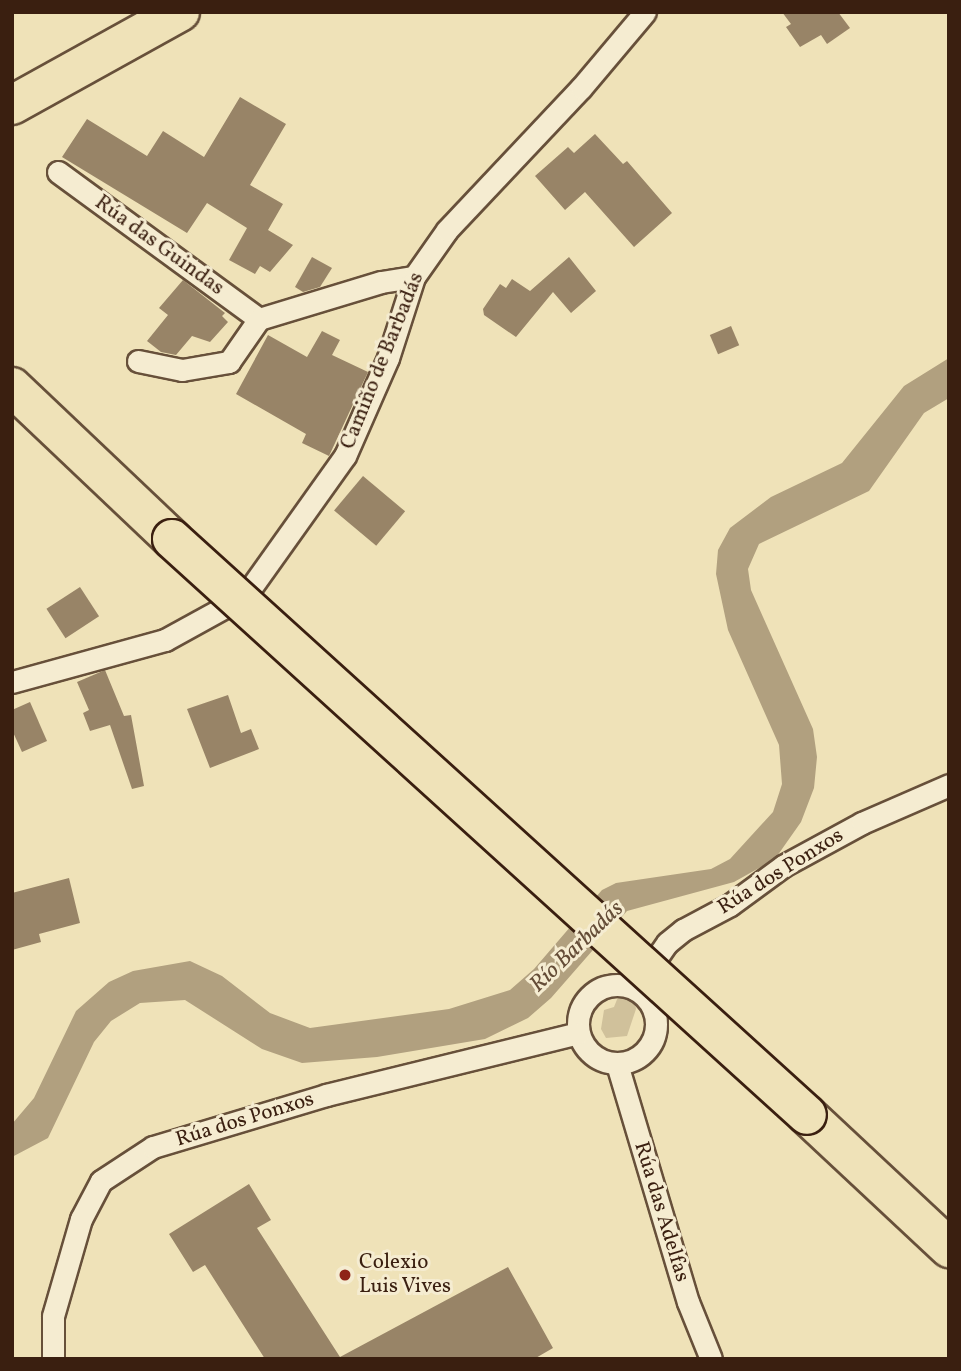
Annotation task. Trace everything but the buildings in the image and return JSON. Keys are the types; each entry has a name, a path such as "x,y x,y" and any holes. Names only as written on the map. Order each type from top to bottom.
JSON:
{"highway":[{"path":"12,84 145,12"},
{"path":"12,105 180,12"},
{"path":"12,387 172,539 807,1115 949,1248"},
{"path":"873,1177 949,1230"},
{"path":"873,1177 949,1276"}],"street":[{"name":"Camiño de Barbadás","path":"12,681 165,639 245,596 345,456 388,358 414,277 447,230 581,88 645,12"},
{"name":"Rúa das Guindas","path":"58,172 259,319"},
{"path":"138,361 181,370 229,362 259,319 381,282 414,277"},
{"name":"Rúa dos Ponxos","path":"635,989 667,943 683,930 730,905 794,860 949,785"},
{"path":"610,985 635,989 653,1008 656,1034 642,1056 617,1064 597,1059 578,1034 581,1008 588,997 610,985"},
{"name":"Rúa dos Ponxos","path":"53,1359 53,1316 81,1219 101,1181 153,1147 326,1095 578,1034"},
{"name":"Rúa das Adelfas","path":"617,1064 688,1302 710,1359"}],"shaded area":[{"path":"625,991 634,997 636,1009 627,1036 606,1038 601,1029 604,1010 614,1007 620,992"}],"water":[{"name":"Río Barbadás","path":"949,358 949,398 924,413 869,491 759,544 748,569 751,590 813,729 817,757 814,788 801,822 775,859 734,882 627,911 551,998 528,1018 485,1039 377,1057 302,1063 262,1049 185,1000 140,1003 111,1021 94,1042 48,1138 12,1157 12,1124 34,1098 76,1011 109,982 133,971 190,961 222,976 270,1013 310,1028 449,1009 510,990 534,969 602,890 616,883 711,869 730,859 773,812 782,784 779,745 728,630 716,574 718,550 730,528 771,497 842,463 904,386"}],"place":[{"name":"Colexio Luis Vives","path":"345,1275"}]}
